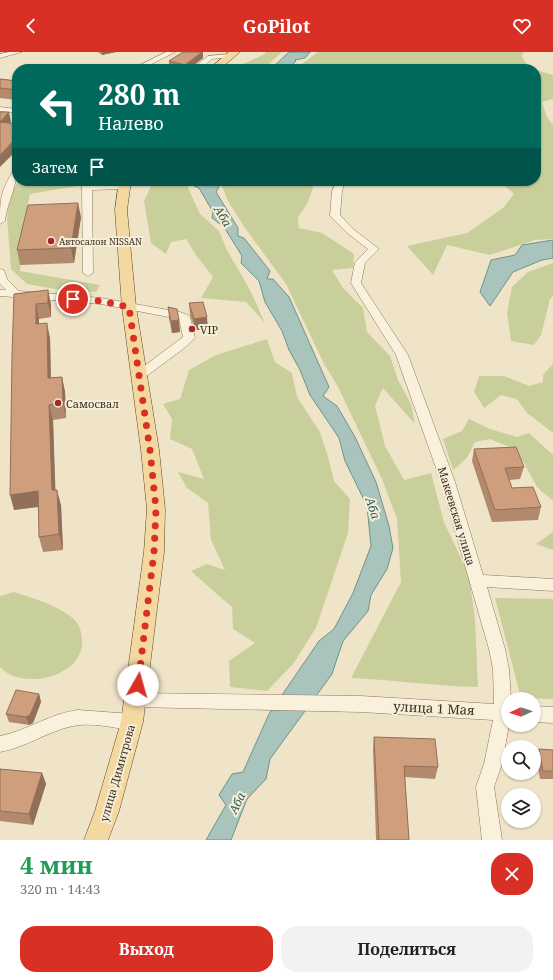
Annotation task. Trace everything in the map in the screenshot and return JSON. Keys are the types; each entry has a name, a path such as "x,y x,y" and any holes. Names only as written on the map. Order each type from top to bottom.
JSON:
{"main road":[{"path":"220,64 232,54"},
{"name":"улица Димитрова","path":"96,840 107,810 134,711 154,552 156,509 140,375 129,307 121,210 125,186"}],"street":[{"path":"0,56 20,52"},
{"path":"147,64 172,52"},
{"path":"202,64 210,57 232,54"},
{"path":"0,109 12,110"},
{"path":"0,221 5,198 12,180"},
{"path":"88,186 88,273"},
{"name":"Макеевская улица","path":"339,186 337,191 335,216 350,231 374,249 360,262 356,284 402,355 448,482 497,649 503,692"},
{"path":"0,272 2,280 16,294"},
{"path":"0,293 101,301 176,314 184,317 189,338 140,375"},
{"path":"477,581 553,585"},
{"name":"улица 1 Мая","path":"0,744 25,738 58,723 75,718 224,701 361,704 501,712"},
{"path":"541,714 553,715"},
{"name":"Макеевская улица","path":"492,840 485,787 493,764 501,729"}],"green space":[{"path":"265,52 282,52 269,64 243,64 265,54"},
{"path":"318,52 524,52 522,56 526,64 302,64"},
{"path":"541,71 553,75 553,99 542,102 547,117 553,125 553,239 535,240 490,255 447,245 433,275 407,246 467,233 503,208 514,194 505,186 541,186"},
{"path":"15,186 77,186 30,194 24,222 20,271 100,285 96,292 55,289 27,284 11,269 7,218 10,196"},
{"path":"151,186 187,186 200,214 219,231 227,250 250,290 265,323 246,302 201,298 213,277 186,239 171,242 166,254 151,243 144,201"},
{"path":"222,186 314,186 307,204 298,217 299,228 322,233 354,254 353,268 332,270 343,288 363,308 367,332 390,356 398,380 411,404 415,424 383,388 375,406 385,446 404,480 431,473 444,522 469,575 475,619 478,687 351,678 401,582 397,519 382,479 337,385 324,364 286,284 245,228 228,201"},
{"path":"553,263 553,296 550,299 541,335 534,345 511,341 507,313 512,287 528,272"},
{"path":"267,339 275,362 292,373 297,397 320,432 334,481 350,499 348,533 316,628 293,664 267,691 230,687 229,661 255,643 233,629 232,607 191,571 207,564 225,570 211,540 208,503 187,488 178,472 204,479 192,449 170,439 172,419 163,404 180,399 189,370 216,355"},
{"path":"553,364 553,433 527,413 517,399 501,395 484,408 474,392 479,376 504,376 529,386 543,382 543,375"},
{"path":"469,419 490,429 517,437 529,433 553,455 553,501 537,487 524,463 512,448 490,439 475,442 467,458 453,470 443,439 462,431"},
{"path":"553,532 553,550 536,544"},
{"path":"14,592 57,608 77,623 81,633 82,648 76,660 67,669 54,676 39,679 24,679 11,675 0,667 0,596"},
{"path":"495,598 553,599 553,699 541,699 541,692 519,692"}],"water":[{"path":"289,52 310,52 305,58 295,60 296,61 293,64 276,64"},
{"name":"Аба","path":"194,186 219,187 216,192 238,228 238,236 244,238 270,271 267,279 273,279 289,297 329,387 323,396 337,406 355,437 376,482 389,526 393,548 387,569 371,595 368,611 343,641 332,674 270,759 266,779 247,799 231,840 206,840 226,805 219,795 232,774 243,772 269,714 319,641 334,629 353,593 371,546 367,506 345,461 339,438 310,395 300,370 289,350 282,331 265,302 259,281 241,263 242,256 224,227 212,218 213,212 199,188"},
{"path":"553,240 553,258 542,260 513,272 490,306 480,292 491,260 515,255 522,245"}],"building":[{"path":"183,52 202,52 186,64 169,61"},
{"path":"0,79 12,80 12,89 0,88"},
{"path":"0,112 9,112 0,122"},
{"path":"0,122 12,123 12,142 0,155"},
{"path":"78,203 71,248 17,250 28,205"},
{"path":"48,290 48,303 36,304 36,324 47,323 48,378 62,377 63,403 49,405 52,490 57,490 59,534 39,537 38,491 10,495 14,294"},
{"path":"203,302 207,317 194,319 189,303"},
{"path":"168,307 177,309 179,320 171,321"},
{"path":"516,447 524,467 505,468 512,488 533,487 541,507 495,510 474,449"},
{"path":"16,690 39,694 30,715 26,717 6,714"},
{"path":"374,737 435,739 438,767 404,766 409,840 379,840"},
{"path":"541,749 553,750 553,771 543,771"},
{"path":"0,769 42,773 29,814 0,811"}],"place":[{"name":"Автосалон NISSAN","path":"51,241"},
{"name":"VIP","path":"192,329"},
{"name":"Самосвал","path":"58,403"}],"route":[{"path":"73,299 101,301 129,307 140,375 156,509 154,552 138,685"}]}
